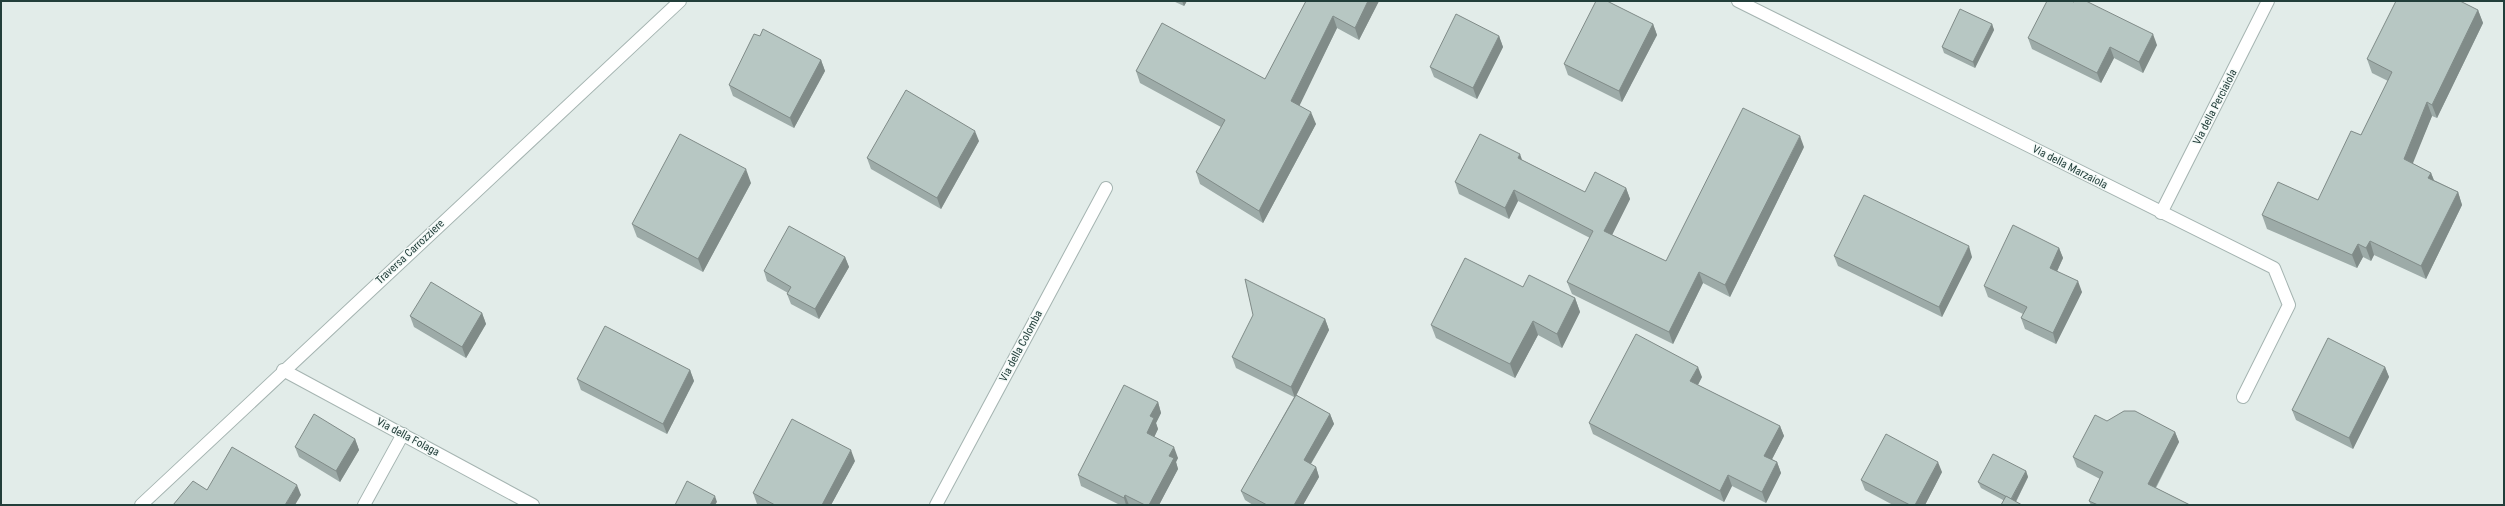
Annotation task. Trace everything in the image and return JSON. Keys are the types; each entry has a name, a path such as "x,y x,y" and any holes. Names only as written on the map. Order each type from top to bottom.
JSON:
{"street":[{"name":"Traversa Carrozziere","path":"141,505 680,1"},
{"name":"Via della Marzaiola","path":"1738,1 2274,268 2289,305 2243,397"},
{"name":"Via della Perciaiola","path":"2161,213 2268,1"},
{"name":"Via della Colomba","path":"936,505 1106,188"},
{"name":"Via della Folaga","path":"284,370 533,505"},
{"path":"364,505 403,434"}],"building":[{"path":"1306,1 1368,1 1355,28 1333,16 1291,101 1311,112 1259,211 1196,172 1225,120 1136,71 1162,23 1265,79"},
{"path":"1596,1 1607,1 1653,24 1619,91 1564,64"},
{"path":"2047,1 2086,1 2153,34 2139,62 2110,47 2097,73 2028,38"},
{"path":"2396,1 2460,1 2478,10 2432,105 2427,102 2404,159 2431,173 2428,178 2458,192 2421,266 2370,241 2366,248 2358,244 2352,255 2262,215 2278,182 2318,200 2351,131 2361,135 2392,72 2367,59"},
{"path":"1960,9 1992,24 1973,62 1942,47"},
{"path":"1456,14 1499,36 1473,88 1430,67"},
{"path":"763,29 821,60 790,118 729,85 754,34 760,36"},
{"path":"906,90 975,131 937,198 867,158"},
{"path":"1743,108 1800,136 1725,285 1699,272 1669,332 1567,282 1593,231 1514,190 1505,208 1455,182 1480,134 1520,154 1518,158 1585,192 1595,172 1626,188 1604,231 1666,261"},
{"path":"680,134 746,169 698,259 632,224"},
{"path":"1864,195 1969,246 1939,307 1834,256"},
{"path":"2013,225 2059,248 2050,268 2078,281 2053,333 2021,318 2027,307 1984,286"},
{"path":"789,226 845,257 815,309 787,294 791,287 764,271"},
{"path":"1465,258 1523,287 1529,275 1575,298 1557,334 1533,321 1510,364 1431,325"},
{"path":"1245,279 1325,319 1291,387 1232,357 1253,315"},
{"path":"431,282 482,313 462,347 410,316"},
{"path":"605,326 690,370 663,424 577,379"},
{"path":"1636,334 1698,367 1690,381 1780,426 1764,456 1777,462 1762,492 1728,475 1720,491 1589,423"},
{"path":"2328,338 2385,367 2349,438 2292,410"},
{"path":"1124,385 1158,402 1150,416 1154,418 1147,433 1174,447 1169,456 1174,458 1149,505 1145,505 1125,495 1124,498 1078,475"},
{"path":"1296,395 1330,414 1304,460 1316,467 1294,505 1267,505 1241,491"},
{"path":"2124,411 2135,411 2175,432 2148,484 2190,505 2098,505 2089,501 2103,472 2073,457 2095,415 2107,421"},
{"path":"314,414 355,439 336,471 295,447"},
{"path":"792,419 851,450 822,505 775,505 753,493"},
{"path":"1886,434 1938,462 1915,505 1910,505 1861,480"},
{"path":"232,447 297,485 285,505 173,505 193,481 207,490"},
{"path":"1993,454 2026,471 2011,499 1978,482"},
{"path":"687,481 715,496 710,505 675,505"},
{"path":"2006,496 2022,505 2001,505"}]}
